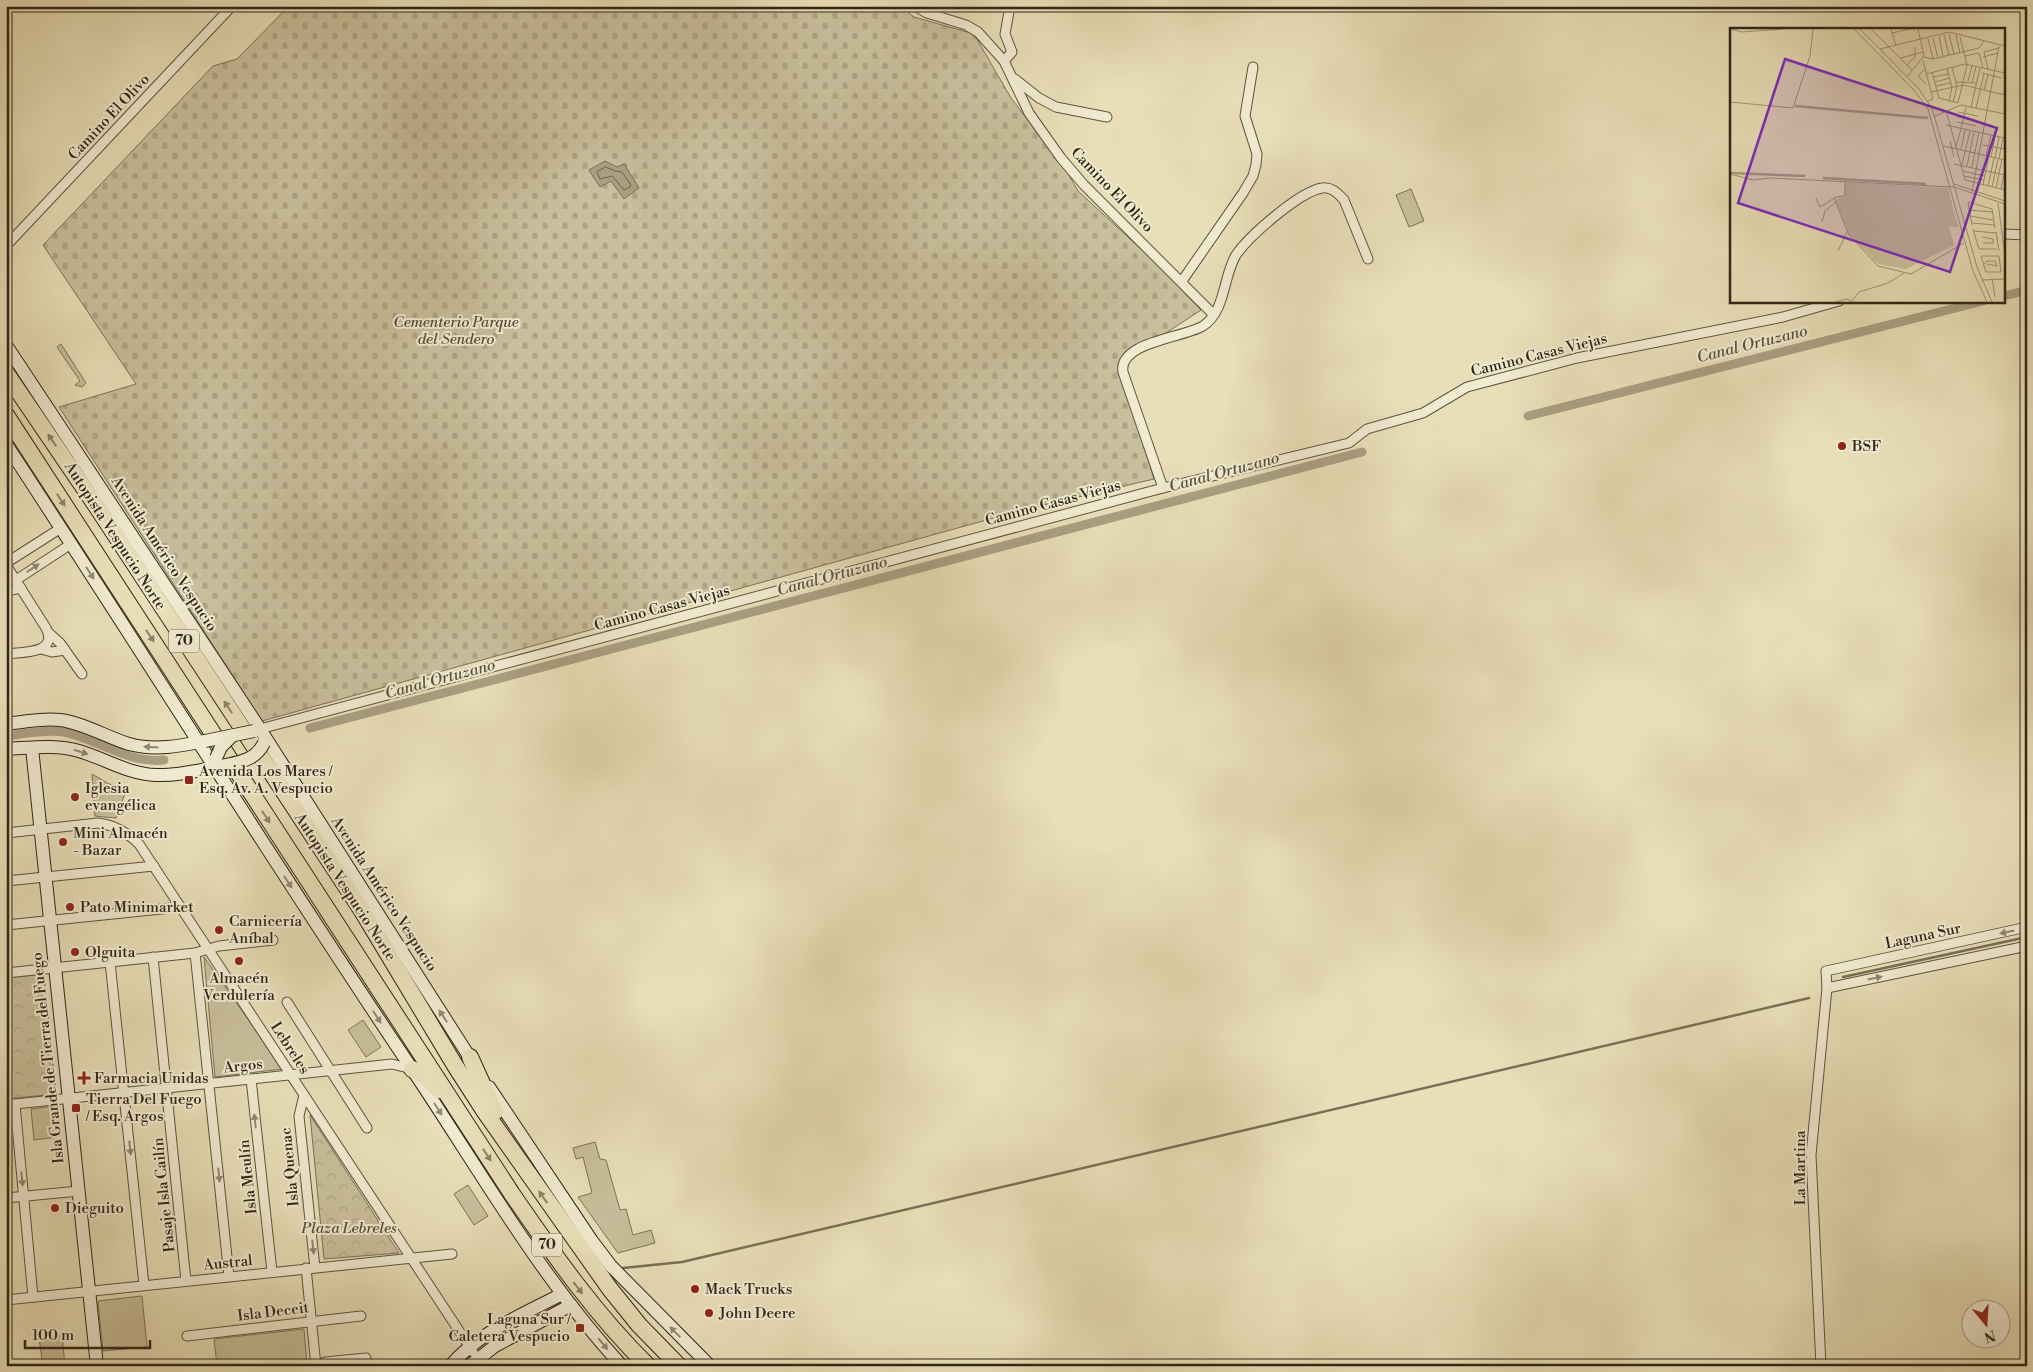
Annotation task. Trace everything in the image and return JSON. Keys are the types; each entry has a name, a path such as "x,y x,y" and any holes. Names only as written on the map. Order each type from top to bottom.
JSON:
{"highway":[{"name":"Autopista Vespucio Norte","path":"6,373 97,507 361,909 456,1067 518,1161 610,1290 679,1366"},
{"name":"Autopista Vespucio Norte","path":"6,415 512,1194 570,1278 604,1319 648,1366"},
{"path":"470,1057 518,1161"},
{"path":"412,1068 434,1084 460,1114"}],"main road":[{"name":"Avenida Américo Vespucio","path":"6,345 263,734 470,1057 596,1247 616,1271 710,1366"},
{"path":"6,444 217,763 400,1051 562,1294 622,1366"},
{"path":"6,724 61,720 146,748 202,742 233,735 263,734 258,752 249,759 217,763 178,774 149,774 120,768 79,751 60,747 6,749"},
{"path":"217,763 220,747 233,735"},
{"name":"Isla Grande de Tierra del Fuego","path":"32,748 97,1366"},
{"path":"450,1366 469,1346 562,1294"},
{"path":"473,1362 495,1346 571,1305"}],"street":[{"name":"Camino El Olivo","path":"6,246 232,6"},
{"name":"Camino El Olivo","path":"914,6 926,13 966,25 978,32 1004,61 1029,113 1061,158 1084,185 1214,314"},
{"path":"1004,61 1012,52 1005,34 1010,6"},
{"path":"1182,281 1243,193 1256,165 1256,146 1247,126 1245,116 1253,67"},
{"path":"1013,77 1039,98 1056,107 1107,117"},
{"path":"1163,488 1123,372 1124,360 1131,352 1204,326 1214,314 1234,258 1243,245 1263,226 1310,192 1324,187 1337,192 1344,200 1368,259"},
{"path":"2006,234 2027,235"},
{"name":"Camino Casas Viejas","path":"263,734 1163,488 1348,443 1367,429 1423,413 1467,387 1577,358 1783,317 1836,302"},
{"path":"61,528 7,568 19,584 52,652 65,650"},
{"path":"6,591 19,584 71,544"},
{"path":"6,654 57,640 82,674"},
{"name":"Lebreles","path":"6,833 98,823 108,825 134,840 154,866 209,949 469,1346 473,1362"},
{"path":"6,881 154,866"},
{"path":"6,925 181,907"},
{"name":"Laguna Sur","path":"1827,988 1989,945 2027,927"},
{"path":"6,973 195,953 209,949 273,940"},
{"name":"Laguna Sur","path":"1826,971 1989,945 2027,946"},
{"path":"195,953 229,1276"},
{"name":"Pasaje Isla Cailín","path":"153,957 186,1281"},
{"path":"110,962 144,1285"},
{"name":"La Martina","path":"1821,1366 1812,1145 1827,988 1826,971"},
{"path":"287,1002 367,1128"},
{"path":"392,1064 400,1051"},
{"name":"Argos","path":"11,1104 392,1064 412,1068"},
{"name":"Isla Meulín","path":"251,1079 272,1272"},
{"name":"Isla Quenac","path":"304,1095 299,1116 316,1366"},
{"path":"11,1104 24,1197 33,1297"},
{"path":"6,1198 79,1191"},
{"name":"Austral","path":"6,1300 452,1254"},
{"name":"Isla Deceit","path":"187,1336 361,1316"},
{"path":"316,1366 325,1362 366,1358"}],"green space":[{"name":"Cementerio Parque del Sendero","path":"289,6 900,6 914,17 974,34 1011,98 1066,170 1078,191 1154,261 1201,310 1163,335 1130,350 1118,365 1154,479 1019,511 262,721 59,407 136,384 43,245 213,66 237,59"},
{"path":"1411,189 1424,221 1409,227 1396,195"},
{"path":"61,344 86,383 82,387 75,385 80,381 57,347"},
{"path":"92,774 109,784 127,788 116,818 95,816"},
{"path":"204,957 283,1069 215,1077"},
{"path":"44,974 56,1094 6,1099 6,978"},
{"path":"363,1020 381,1047 366,1057 348,1030"},
{"path":"54,1106 57,1137 34,1140 31,1109"},
{"name":"Plaza Lebreles","path":"310,1115 399,1253 324,1259"},
{"path":"595,1142 600,1159 606,1160 620,1210 626,1209 633,1235 651,1230 655,1243 618,1253 578,1197 592,1193 583,1157 576,1159 573,1148"},
{"path":"468,1185 488,1216 474,1225 454,1194"},
{"path":"142,1296 147,1347 103,1351 98,1301"},
{"path":"304,1329 307,1364 289,1366 217,1366 214,1339"},
{"path":"62,1335 65,1366 43,1366 39,1338"}],"water":[{"path":"605,161 617,167 624,164 639,188 624,199 611,181 600,187 589,170"}],"waterway":[{"name":"Canal Ortuzano","path":"2006,295 2027,290"},
{"name":"Canal Ortuzano","path":"1528,416 1979,302"},
{"name":"Canal Ortuzano","path":"310,728 1362,452"},
{"name":"Canal Ortuzano","path":"6,736 42,731 64,732 77,735 126,755 151,760 164,760"},
{"path":"1843,977 2027,937"},
{"path":"623,1268 682,1262 1809,998"}],"place":[{"name":"BSF","path":"1842,446"},
{"name":"Avenida Los Mares / Esq. Av. A. Vespucio","path":"189,780"},
{"name":"Iglesia evangélica","path":"75,797"},
{"name":"Mini Almacén - Bazar","path":"63,842"},
{"name":"Pato Minimarket","path":"70,907"},
{"name":"Carnicería Aníbal","path":"219,930"},
{"name":"Olguita","path":"75,952"},
{"name":"Almacén Verdulería","path":"239,961"},
{"name":"Farmacia Unidas","path":"84,1078"},
{"name":"Tierra Del Fuego / Esq. Argos","path":"76,1108"},
{"name":"Dieguito","path":"55,1208"},
{"name":"Mack Trucks","path":"695,1289"},
{"name":"John Deere","path":"709,1313"},
{"name":"Laguna Sur / Caletera Vespucio","path":"580,1328"}]}
